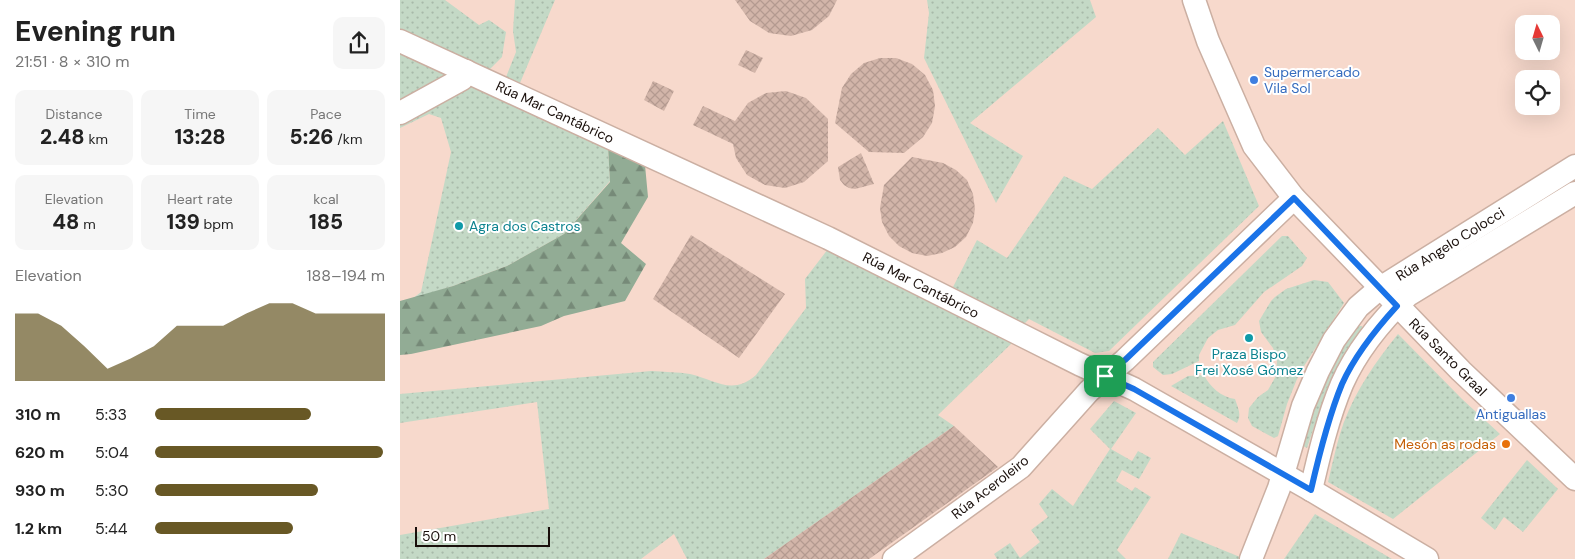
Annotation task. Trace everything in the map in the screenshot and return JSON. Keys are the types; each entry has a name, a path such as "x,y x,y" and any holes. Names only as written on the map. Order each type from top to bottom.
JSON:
{"street":[{"name":"Rúa Santo Graal","path":"1194,0 1208,40 1254,146 1294,198 1461,372 1575,479"},
{"name":"Rúa Mar Cantábrico","path":"400,41 828,238 1134,389 1427,559"},
{"path":"400,113 462,79 466,71"},
{"name":"Rúa Angelo Colocci","path":"1251,559 1283,475 1303,406 1334,340 1358,307 1380,288 1575,166"},
{"name":"Rúa Angelo Colocci","path":"1311,490 1331,414 1343,383 1379,326 1408,295 1575,193"},
{"name":"Rúa Aceroleiro","path":"894,559 1021,467 1089,391 1125,360 1294,198"}],"green space":[{"path":"400,0 445,0 479,25 489,20 506,32 502,57 487,72 400,32"},
{"path":"515,0 555,0 520,83 506,77 516,52 513,31"},
{"path":"927,0 1090,0 1096,17 970,123 1023,156 996,203 924,58 929,13"},
{"path":"400,49 453,73 400,99"},
{"path":"465,85 479,86 608,146 610,181 564,234 507,266 412,299 421,292 451,152 441,118 429,114 400,128 400,118"},
{"path":"1223,121 1259,206 1109,351 1095,353 1029,319 1024,324 953,287 977,240 1007,258 1064,176 1092,189 1158,128 1185,155"},
{"path":"608,146 645,165 648,197 621,243 646,264 625,301 564,316 541,326 400,355 400,301 453,286 507,266 564,234 610,182"},
{"path":"1282,236 1288,236 1307,258 1302,266 1264,292 1235,325 1218,330 1208,338 1199,355 1199,361 1172,374 1163,375 1153,367 1153,362"},
{"path":"828,249 895,281 1012,343 938,415 954,426 764,559 687,559 674,534 641,559 400,559 400,535 549,509 537,402 400,423 400,394 651,371 690,374 724,385 739,385 756,375 806,308 805,279"},
{"path":"1314,280 1328,282 1344,303 1299,374 1287,404 1278,436 1274,438 1252,426 1248,418 1249,408 1258,397 1268,390 1276,376 1277,361 1273,348 1261,332 1259,321 1275,297 1286,289"},
{"path":"1359,326 1362,326 1363,329 1343,359 1326,391 1307,448 1303,446 1302,442 1325,381 1340,352"},
{"path":"1398,334 1462,399 1500,434 1393,519 1328,482 1339,437 1354,399 1367,376"},
{"path":"1204,375 1216,391 1235,399 1239,414 1237,423 1171,386 1188,376"},
{"path":"1114,401 1136,413 1111,449 1132,461 1138,451 1151,458 1139,479 1122,470 1116,481 1132,491 1135,487 1151,497 1117,550 1126,559 997,559 994,554 1010,543 1020,558 1040,542 1031,530 1048,517 1039,504 1052,489 1073,506 1110,449 1090,429"},
{"path":"1527,460 1558,489 1523,532 1504,517 1495,530 1481,518"},
{"path":"1315,514 1392,559 1284,559"},
{"path":"1181,533 1245,559 1168,559"}],"building":[{"path":"735,0 837,0 829,16 812,30 791,36 769,33 750,21"},
{"path":"746,50 763,58 755,73 738,65"},
{"path":"880,58 896,58 912,64 925,75 933,90 935,106 932,123 923,137 904,153 869,152 835,123 842,88 851,74 864,63"},
{"path":"653,81 674,91 664,111 644,100"},
{"path":"786,91 806,98 828,119 828,161 804,182 785,188 765,185 747,175 736,158 733,144 693,125 703,106 735,121 748,103 766,93"},
{"path":"861,153 874,184 855,189 849,188 840,180 838,167"},
{"path":"912,157 943,163 956,170 967,180 973,194 975,209 973,223 966,237 955,247 942,253 927,256 912,253 899,246 889,236 882,222 880,208 884,185"},
{"path":"691,235 785,294 739,358 653,299"},
{"path":"954,426 998,467 869,559 764,559"}],"place":[{"name":"Supermercado Vila Sol","path":"1254,80"},
{"name":"Agra dos Castros","path":"459,226"},
{"name":"Praza Bispo Frei Xosé Gómez","path":"1249,338"},
{"name":"Antiguallas","path":"1511,398"},
{"name":"Mesón as rodas","path":"1506,444"}],"route":[{"path":"1294,198 1397,306 1379,326 1357,357 1343,383 1331,414 1311,490 1134,389 1105,376 1125,360 1294,198"}]}
